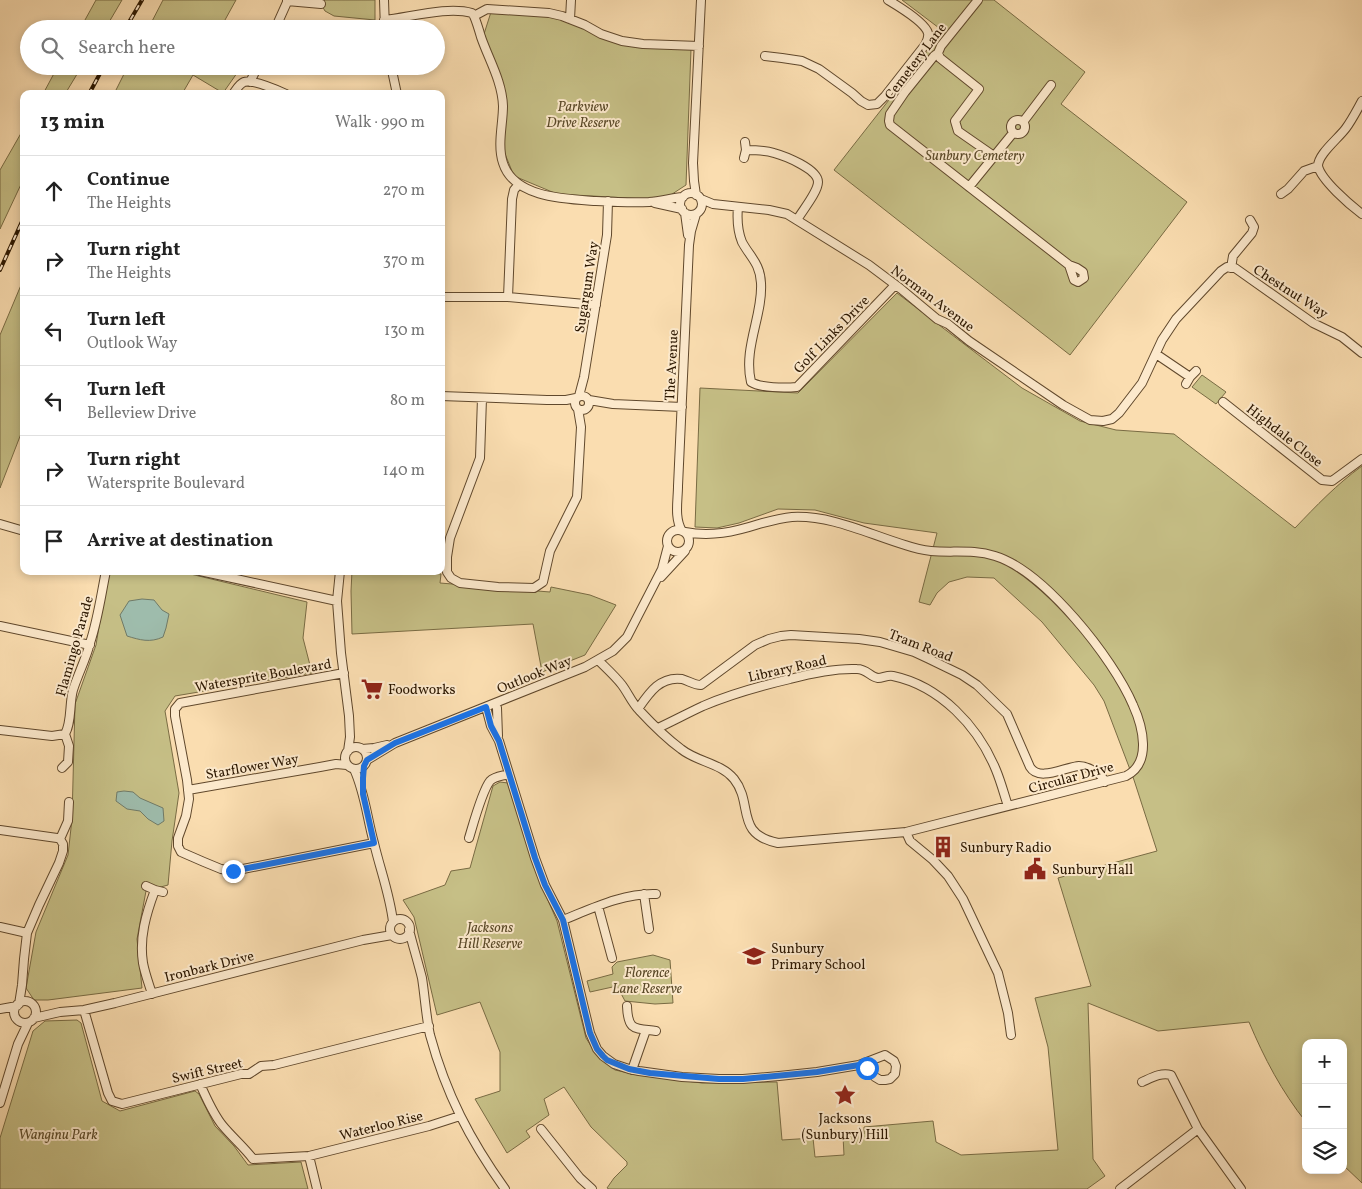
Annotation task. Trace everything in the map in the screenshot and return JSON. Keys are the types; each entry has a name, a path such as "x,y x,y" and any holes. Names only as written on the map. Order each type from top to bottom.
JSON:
{"street":[{"path":"279,20 288,0 321,4"},
{"path":"384,0 384,20 447,11 472,13 494,66 500,87 503,104 501,149 503,164 509,175 519,184 535,192 556,198 651,202 691,194 698,197"},
{"path":"570,19 571,0"},
{"path":"651,202 688,214 698,212 702,203 698,197 694,181 693,163 701,0"},
{"path":"765,56 802,62 818,69 868,105 878,104 928,39 928,31 922,24 888,0"},
{"name":"Cemetery Lane","path":"978,0 940,46 938,53 905,92 890,114 890,125 1069,265"},
{"path":"474,16 488,9 549,13 570,19 601,34 622,41 644,44 699,46"},
{"path":"938,53 940,58 979,89 955,122 958,130 994,156"},
{"path":"248,82 252,75"},
{"path":"393,75 397,90"},
{"path":"393,90 394,81"},
{"path":"236,90 248,82 254,82 275,90"},
{"path":"969,187 1013,133 1011,129 1013,122 1018,120 1023,122 1051,85"},
{"path":"1362,100 1345,130 1321,156 1318,162 1318,169 1322,176 1362,214"},
{"path":"744,158 745,146 781,156 811,171 816,176 818,184 797,220"},
{"path":"683,211 681,203 690,180 693,163"},
{"path":"1281,194 1304,171 1318,166"},
{"path":"508,297 512,198 514,190 519,184"},
{"name":"Norman Avenue","path":"698,197 713,204 770,210 787,214 869,266 937,319 948,324 969,341 1063,405 1090,420 1103,421 1119,413 1142,382 1156,354"},
{"name":"Sugargum Way","path":"482,398 480,458 450,538 447,572 451,578 460,583 534,588 543,582 550,551 577,497 584,377 607,235 608,201"},
{"name":"Norman Avenue","path":"698,212 736,207"},
{"name":"Golf Links Drive","path":"736,207 740,236 757,263 761,281 760,301 750,347 749,376 754,384 761,386 797,387 895,285"},
{"name":"The Avenue","path":"683,211 689,245"},
{"name":"The Avenue","path":"684,531 679,525 677,516 678,486 689,245 691,231 698,212"},
{"path":"1196,371 1188,381 1156,354 1176,319 1221,271 1231,268 1233,256 1252,233 1254,227 1250,220"},
{"name":"Chestnut Way","path":"1231,268 1235,268 1313,323 1342,337 1362,353"},
{"path":"445,297 508,297 596,305"},
{"path":"445,396 566,400 682,407"},
{"name":"Highdale Close","path":"1223,402 1322,480 1334,480 1362,459"},
{"name":"The Avenue","path":"670,533 673,526 678,486"},
{"name":"Circular Drive","path":"598,660 617,678 638,709 658,728 686,752 732,777 741,793 746,818 751,827 770,842 778,843 906,832 1105,782 1131,773 1139,763 1143,744 1141,729 1135,708 1124,685 1114,669 1078,624 1045,588 1019,567 996,556 963,551 925,550 845,525 804,517 780,519 720,534 696,534 684,531"},
{"path":"0,524 20,529"},
{"path":"676,530 684,531 688,535 690,542 684,551 677,553 670,549 667,539 670,533 676,530"},
{"name":"Outlook Way","path":"361,748 374,748 395,743 586,667 598,660 634,622 662,569 668,546"},
{"name":"Outlook Way","path":"651,591 666,570 684,551"},
{"name":"Flamingo Parade","path":"62,768 68,762 69,746 67,731 73,690 97,620 105,575"},
{"path":"219,575 337,601"},
{"path":"340,575 337,601 349,716 348,760 363,794 389,897 396,913 408,924 422,979 429,1026 441,1072 460,1116 482,1156 505,1189"},
{"path":"0,626 90,644"},
{"name":"Tram Road","path":"638,709 649,693 664,681 680,679 687,680 694,685 701,685 750,649 769,639 791,635 869,639 926,657 962,675 977,685 1007,714 1030,768 1034,772 1040,774 1049,773 1081,766 1099,774 1105,782"},
{"name":"Library Road","path":"658,728 703,706 746,690 825,670 863,670 874,677 893,676 917,685 940,698 958,712 983,745 993,763 1008,806"},
{"name":"Watersprite Boulevard","path":"344,673 180,703 175,709 175,716 189,799 186,816 178,838 178,846 181,852 221,869 233,871 374,843"},
{"path":"495,703 499,741"},
{"path":"486,707 491,726 499,741 545,885 563,920 590,1033 607,1060 620,1067 632,1070 682,1077 727,1079 789,1075 859,1065 886,1056 894,1060 896,1070 890,1079 880,1080 875,1078 867,1068 859,1065"},
{"path":"349,716 354,736 361,748 366,752 363,794"},
{"path":"0,730 52,736 67,731"},
{"name":"Outlook Way","path":"366,763 395,743"},
{"path":"348,760 351,748 361,748"},
{"path":"348,760 358,769 366,763"},
{"name":"Starflower Way","path":"188,790 336,764 348,760"},
{"path":"469,838 479,806 490,781 509,774"},
{"path":"60,839 68,821 69,802"},
{"path":"0,830 57,838 63,844 63,851 59,862 27,933 22,986 18,1005 14,1012 20,1032 0,1103"},
{"path":"906,832 910,841 933,860 948,876 963,899 998,973 1007,1006 1011,1035"},
{"path":"146,886 159,891 147,911 142,946 143,964 152,994"},
{"path":"644,894 649,929"},
{"path":"563,920 620,898 656,894"},
{"path":"389,897 392,923 390,930 416,954"},
{"path":"598,906 612,958"},
{"path":"392,923 398,919 404,920"},
{"name":"Ironbark Drive","path":"31,1020 60,1012 84,1010 152,994 363,940 379,934 392,923"},
{"path":"0,927 27,933"},
{"path":"396,937 407,935 409,930"},
{"name":"Ironbark Drive","path":"363,940 396,937"},
{"path":"18,1044 36,1011 25,996 22,986"},
{"path":"0,1011 24,1002 32,1005"},
{"name":"Ironbark Drive","path":"32,1005 43,1010 60,1012"},
{"path":"627,1006 630,1024 635,1028 656,1031"},
{"name":"Swift Street","path":"84,1010 108,1093 112,1101 122,1104 241,1074 249,1074 261,1066 274,1065 429,1026"},
{"path":"0,1011 16,1017 23,1023 31,1020"},
{"path":"632,1070 646,1030"},
{"path":"1142,1082 1157,1075 1171,1074 1198,1129 1240,1189"},
{"name":"Waterloo Rise","path":"200,1084 215,1115 253,1159 309,1156 430,1126 460,1116"},
{"path":"541,1129 580,1178 592,1189"},
{"path":"1120,1189 1198,1129"},
{"path":"309,1156 317,1189"}],"green space":[{"path":"96,0 122,0 110,20 85,20"},
{"path":"163,0 236,0 225,20 153,20"},
{"path":"325,0 375,0 375,20 334,16 325,11 321,4"},
{"name":"Sunbury Cemetery","path":"902,0 994,0 1085,72 1061,104 1187,202 1070,355 834,170 943,31"},
{"name":"Parkview Drive Reserve","path":"491,12 551,15 619,41 691,49 686,185 663,200 557,194 514,176 503,149 501,90 484,34"},
{"path":"53,75 77,75 67,90 45,90"},
{"path":"124,75 193,75 184,90 116,90"},
{"path":"193,75 236,75 225,90 218,90"},
{"path":"20,135 20,186 0,229 0,170"},
{"path":"20,288 20,436 0,488 0,335"},
{"name":"Jacksons Hill Reserve","path":"897,293 1022,388 1080,421 1116,430 1174,434 1295,528 1335,488 1362,466 1362,1183 1347,1169 1347,1039 1302,1039 1302,1117 1274,1074 1249,1022 1158,1031 1088,1003 1093,1159 1105,1176 1087,1189 609,1189 607,1188 627,1165 627,1162 591,1127 564,1087 544,1099 549,1115 526,1131 530,1137 507,1153 475,1099 500,1091 500,1052 480,1002 437,1015 414,917 403,900 445,885 451,871 470,868 493,786 500,782 508,783 537,875 557,921 586,1038 598,1057 615,1070 638,1075 702,1083 777,1082 782,1140 813,1138 815,1157 844,1155 843,1136 864,1134 864,1127 933,1121 936,1142 961,1155 1058,1150 1048,1047 1035,998 1091,986 1058,878 1157,851 1134,780 1104,701 1094,685 1042,622 994,578 967,577 949,582 937,593 930,605 919,602 937,533 864,523 815,510 778,509 739,523 717,528 695,527 700,388 798,393"},
{"path":"1202,375 1226,392 1216,404 1192,387"},
{"path":"109,575 195,575 307,602 303,638 312,673 175,696 165,711 179,793 168,885 146,891 137,939 142,988 48,1000 34,1000 26,988 36,932 68,855 72,819 75,704 96,645 106,584"},
{"path":"352,575 441,575 440,583 550,592 551,587 590,595 616,605 585,655 542,672 533,624 352,634"},
{"name":"Florence Lane Reserve","path":"653,955 670,960 673,1003 655,1004 625,1001 617,986 590,992 587,981 613,974 612,967 617,962"},
{"name":"Wanginu Park","path":"77,1020 81,1023 102,1101 120,1111 195,1091 199,1094 215,1126 234,1146 248,1165 301,1162 308,1189 0,1189 0,1138 33,1031 45,1021"}],"shaded area":[{"path":"154,600 162,610 169,614 163,637 141,640 127,636 120,615 129,601"},
{"path":"117,792 133,792 140,798 163,808 164,821 158,825 140,811 127,809 116,801"}],"railway":[{"path":"130,20 142,0"},
{"path":"91,90 99,75"},
{"path":"0,270 20,226"}],"place":[{"name":"Foodworks","path":"372,689"},
{"name":"Sunbury Radio","path":"943,847"},
{"name":"Sunbury Hall","path":"1035,869"},
{"name":"Sunbury Primary School","path":"754,956"},
{"name":"Jacksons (Sunbury) Hill","path":"845,1095"}],"route":[{"path":"233,871 374,843 363,794 364,766 367,760 395,743 486,707 491,726 499,741 535,858 545,885 563,920 590,1033 597,1049 607,1060 629,1069 650,1073 719,1079 780,1076 859,1065 867,1068"}]}
